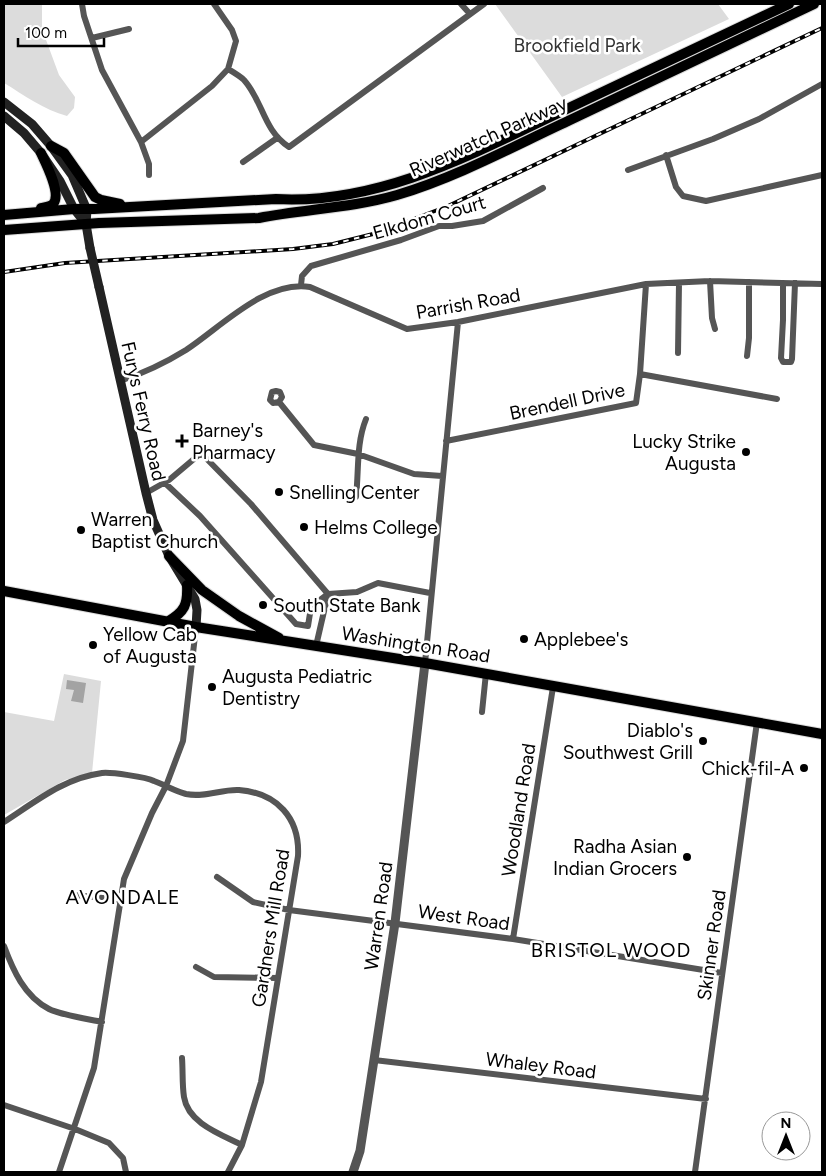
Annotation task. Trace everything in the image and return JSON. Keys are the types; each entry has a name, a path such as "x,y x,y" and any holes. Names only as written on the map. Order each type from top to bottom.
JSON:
{"main road":[{"name":"Riverwatch Parkway","path":"4,215 74,209 87,210 276,199 301,200 343,195 398,183 459,160 789,4"},
{"name":"Riverwatch Parkway","path":"4,230 86,224 259,218 367,203 462,171 814,4"},
{"name":"Furys Ferry Road","path":"4,102 32,124 51,146 72,175 87,210 86,224 90,248 146,493 154,520 169,556 195,599 196,627"},
{"name":"Furys Ferry Road","path":"4,116 24,132 41,153 60,181 74,209 86,224"},
{"path":"51,146 64,153 95,197 136,207"},
{"path":"32,212 51,206 55,201 53,178 41,153"},
{"path":"169,556 202,590 239,616 286,642"},
{"path":"167,622 176,617 185,607 188,598 187,585"},
{"name":"Washington Road","path":"4,591 167,622 424,663 822,734"}],"street":[{"path":"82,4 84,16 102,70 141,142 149,164 149,175"},
{"path":"141,142 212,86 228,69 236,41 232,30 214,4"},
{"path":"461,4 470,14"},
{"path":"228,69 243,79 266,123 277,138 289,147 484,4"},
{"path":"92,38 129,29"},
{"path":"628,170 759,119 822,84"},
{"path":"243,162 277,138"},
{"path":"666,155 676,187 684,196 706,201 822,175"},
{"name":"Elkdom Court","path":"301,285 302,276 312,266 401,240 439,226 483,221 543,188"},
{"path":"710,281 712,318 715,329"},
{"name":"Parrish Road","path":"301,285 310,287 407,329 458,322 646,284 710,281 822,284"},
{"path":"747,356 749,338 749,282"},
{"path":"678,353 679,283"},
{"path":"783,283 781,358 786,363 791,362 792,359 795,283"},
{"name":"Brendell Drive","path":"446,441 636,403 640,374 646,284"},
{"path":"120,381 159,365 181,353 254,301 278,291 301,285"},
{"path":"424,663 458,322"},
{"path":"640,374 777,399"},
{"path":"279,402 314,445 358,454 414,474 442,476"},
{"path":"356,497 358,454 366,419"},
{"path":"146,493 164,483 201,453 250,504 328,594"},
{"path":"164,483 200,516 296,624 308,626 312,607 328,594 357,592 378,583 430,593"},
{"path":"316,646 328,594"},
{"path":"59,1172 94,1068 124,879 152,813 166,786 183,741 196,627"},
{"name":"Warren Road","path":"353,1172 360,1151 394,923 424,663"},
{"path":"482,712 486,674"},
{"name":"Woodland Road","path":"513,939 553,686"},
{"name":"Skinner Road","path":"695,1172 758,722"},
{"name":"Gardners Mill Road","path":"4,822 60,786 79,778 104,772 152,780 194,795 238,790 260,794 273,800 283,809 294,826 299,842 298,856 261,1082 242,1145 228,1172"},
{"path":"16,802 21,810"},
{"name":"West Road","path":"217,877 253,902 289,910 513,939 722,973"},
{"path":"75,895 121,900"},
{"path":"4,946 15,974 26,990 39,1002 50,1010 102,1022"},
{"path":"196,967 214,977 278,978"},
{"path":"182,1058 184,1098 189,1110 197,1120 242,1145"},
{"name":"Whaley Road","path":"374,1060 706,1099"},
{"path":"4,1105 75,1129 109,1143 123,1158 126,1172"}],"green space":[{"path":"4,4 42,4 42,29 59,75 75,97 74,108 67,116 42,106 4,83"},
{"name":"Brookfield Park","path":"495,4 718,4 729,19 562,97"},
{"path":"64,674 101,681 92,773 65,780 4,815 4,712 54,721"}],"shaded area":[{"path":"67,680 86,683 83,703 71,701 74,690 66,689"}],"railway":[{"path":"4,272 65,263 293,249 333,244 377,233 448,206 822,28"}],"place":[{"name":"Barney's Pharmacy","path":"182,441"},
{"name":"Lucky Strike Augusta","path":"746,452"},
{"name":"Snelling Center","path":"279,492"},
{"name":"Helms College","path":"304,527"},
{"name":"Warren Baptist Church","path":"81,530"},
{"name":"South State Bank","path":"263,605"},
{"name":"Applebee's","path":"524,639"},
{"name":"Yellow Cab of Augusta","path":"93,645"},
{"name":"Augusta Pediatric Dentistry","path":"212,687"},
{"name":"Diablo's Southwest Grill","path":"703,741"},
{"name":"Chick-fil-A","path":"804,768"},
{"name":"Radha Asian Indian Grocers","path":"687,857"}],"district":[{"name":"AVONDALE","path":"123,897"},
{"name":"BRISTOL WOOD","path":"611,950"}]}
